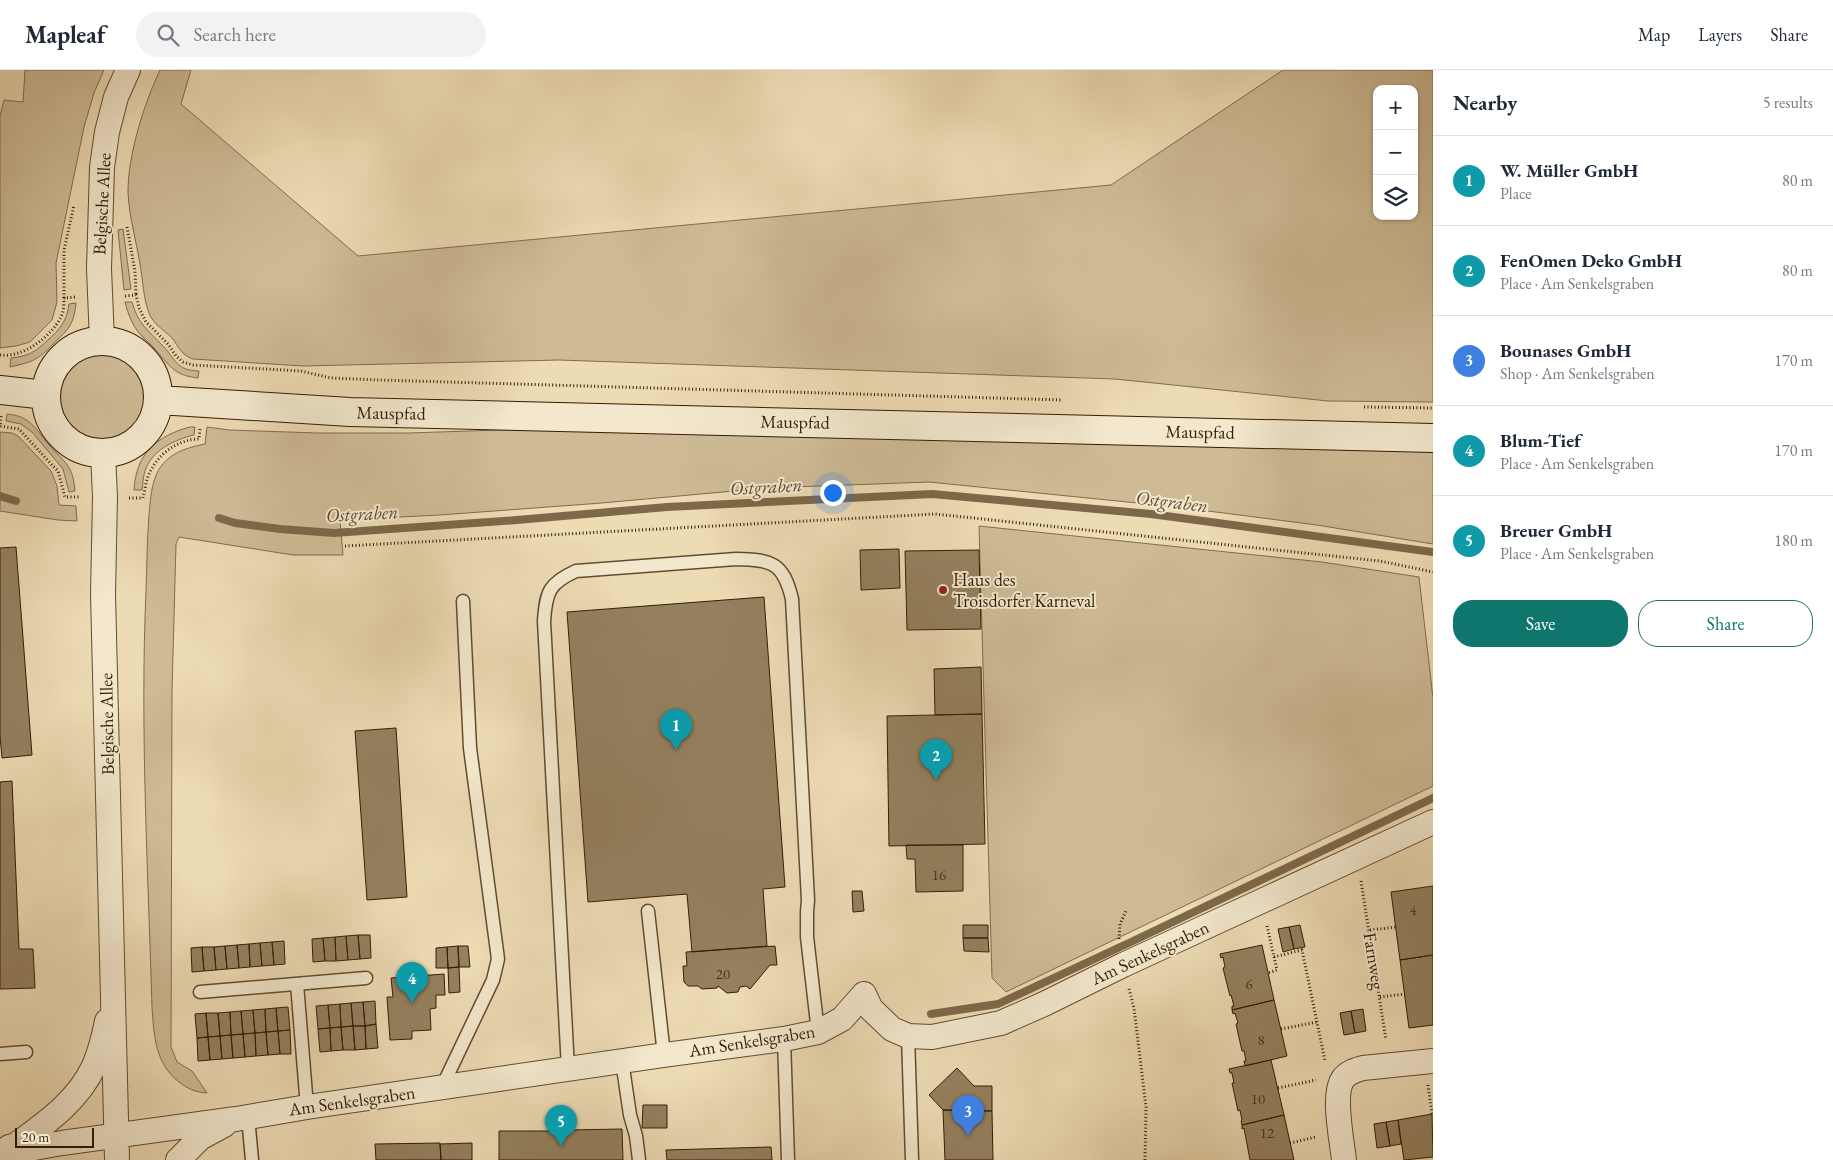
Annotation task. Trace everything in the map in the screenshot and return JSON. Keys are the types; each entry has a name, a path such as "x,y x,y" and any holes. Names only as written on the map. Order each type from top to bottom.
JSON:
{"street":[{"name":"Belgische Allee","path":"102,341 99,296 102,167 107,132 116,97 128,70"},
{"path":"102,341 120,344 136,352 148,365 156,382 158,400 155,417 147,431 134,443 119,451 102,454 88,452 73,446 62,436 52,424 46,395 49,378 57,363 70,351 85,344 102,341"},
{"path":"0,390 46,395"},
{"name":"Mauspfad","path":"158,400 350,412 1433,438"},
{"name":"Belgische Allee","path":"102,454 105,497 104,594 117,1160"},
{"name":"Am Senkelsgraben","path":"0,1152 784,1039 818,1032 842,1019 864,994 871,1008 892,1029 908,1036 932,1037 1001,1023 1044,1004 1123,964 1433,822"},
{"name":"Belgische Allee","path":"0,1152 16,1145 54,1117 78,1093 94,1065 114,995"},
{"path":"1344,1160 1339,1100 1339,1090 1343,1079 1352,1071 1433,1061"},
{"path":"178,1160 200,1138 242,1118"},
{"path":"0,1158 14,1160"}],"lane":[{"path":"568,1069 544,622 545,603 550,590 560,578 576,572 736,559 756,560 769,562 781,571 788,584 792,599 808,891 807,937 818,1032"},
{"path":"442,1087 493,980 498,959 470,748 463,601"},
{"path":"648,911 664,1055"},
{"path":"200,992 366,978"},
{"path":"297,984 307,1107"},
{"path":"908,1036 912,1160"},
{"path":"784,1039 788,1160"},
{"path":"0,1054 26,1052"},
{"path":"622,1061 639,1160"},
{"path":"242,1118 252,1160"}],"path":[{"path":"127,226 139,308 146,322 168,344 176,356 183,362 193,365 302,371 331,378 350,379 1065,400"},
{"path":"0,355 6,356 21,352 33,346 54,328 63,312 64,298 136,296"},
{"path":"1355,407 1433,408"},
{"path":"345,546 935,514 1380,561 1433,572"},
{"name":"Farnweg","path":"1356,856 1370,930 1390,1065"},
{"path":"1261,901 1277,970 1268,973"},
{"path":"1370,930 1396,927"},
{"path":"1274,957 1302,950 1326,1066 1343,1079"},
{"path":"1123,964 1134,1008 1145,1098 1145,1160"},
{"path":"1380,997 1405,994"},
{"path":"1281,1029 1318,1022"},
{"path":"1278,1088 1323,1079 1343,1079"}],"shaded area":[{"path":"25,70 104,70 94,93 84,127 56,263 57,302 52,320 30,342 0,348 0,116 4,100 23,102"},
{"path":"160,70 191,70 181,104 358,256 1111,185 1283,70 1433,70 1433,402 1328,401 1115,379 559,360 303,366 193,359 183,353 172,338 153,320 144,295 128,192 134,146 143,114"},
{"path":"123,229 131,289 124,290 118,230"},
{"path":"125,302 132,302 140,321 177,363 185,369 199,371 198,378 189,377 177,372 168,364 136,329 129,316"},
{"path":"76,303 70,326 48,349 35,359 10,367 11,358 31,353 52,336 65,320 69,304"},
{"path":"103,353 119,356 127,360 139,372 143,380 146,396 143,412 139,420 127,432 119,436 103,439 87,436 79,432 67,420 63,412 60,396 63,380 67,372 79,360 87,356"},
{"path":"7,414 21,417 36,428 67,465 72,475 75,491 69,492 63,469 33,433 21,424 6,421"},
{"path":"190,427 195,427 194,435 172,443 158,452 145,471 142,490 134,490 139,466 150,448 167,436"},
{"path":"207,427 229,430 317,433 408,433 561,428 1433,451 1433,544 1317,525 1177,507 929,482 767,488 602,503 340,520 343,555 293,555 179,537 176,544 172,691 171,1047 177,1062 192,1071 207,1093 189,1088 171,1075 160,1058 155,1038 152,1007 144,747 144,643 147,543 150,506 155,478 169,458 182,450 205,444"},
{"path":"0,432 12,433 18,436 51,471 57,486 59,505 76,506 77,521 0,511"},
{"path":"979,526 1322,562 1419,577 1433,698 1433,786 1006,992 992,978"}],"building":[{"path":"16,547 32,755 2,758 0,736 0,548"},
{"path":"899,549 900,588 861,590 860,550"},
{"name":"Haus des Troisdorfer Karneval","path":"979,550 981,629 907,630 905,551"},
{"path":"764,597 785,887 763,889 767,946 692,952 687,894 588,902 567,612"},
{"path":"981,667 982,714 935,715 934,669"},
{"path":"982,714 985,844 889,846 887,716"},
{"path":"396,728 407,897 367,900 355,731"},
{"path":"12,781 19,949 33,949 35,988 0,989 0,782"},
{"path":"906,845 963,845 963,891 916,892 915,859 907,859"},
{"path":"1433,886 1433,955 1400,960 1391,892"},
{"path":"852,891 862,891 864,911 853,912"},
{"path":"963,925 988,925 988,938 963,938"},
{"path":"1300,925 1305,947 1294,949 1289,927"},
{"path":"1289,927 1294,949 1283,952 1278,929"},
{"path":"358,935 360,959 348,960 346,936"},
{"path":"358,935 370,935 371,958 360,959"},
{"path":"346,936 348,960 336,961 335,937"},
{"path":"335,937 336,961 325,961 323,938"},
{"path":"323,938 325,961 313,962 312,939"},
{"path":"963,938 988,938 989,952 964,951"},
{"path":"284,941 285,964 274,965 272,942"},
{"path":"272,942 274,965 262,966 260,943"},
{"path":"260,943 262,966 250,967 249,944"},
{"path":"249,944 250,967 239,968 237,945"},
{"path":"237,945 239,968 227,969 225,946"},
{"path":"1262,945 1274,1000 1232,1010 1232,1006 1234,1006 1223,968 1225,967 1223,957 1221,958 1220,954"},
{"path":"225,946 227,969 216,970 214,947"},
{"path":"458,946 459,967 448,968 447,947"},
{"path":"458,946 468,946 470,967 459,967"},
{"path":"775,946 777,965 770,965 750,989 746,986 740,987 738,992 727,993 718,986 717,988 702,989 698,986 688,986 684,982 683,966 687,966 686,952"},
{"path":"202,947 204,971 192,972 191,948"},
{"path":"202,947 214,947 216,970 204,971"},
{"path":"447,947 448,968 436,968 436,948"},
{"path":"1433,955 1433,1025 1409,1028 1400,960"},
{"path":"459,967 460,992 449,993 448,968"},
{"path":"444,974 445,995 436,995 436,1008 430,1009 431,1030 412,1031 412,1039 390,1040 387,997 393,997 391,978"},
{"path":"1274,1000 1287,1056 1245,1066 1244,1051 1242,1051 1236,1024 1238,1023 1232,1010"},
{"path":"375,1001 376,1024 365,1026 363,1002"},
{"path":"363,1002 365,1026 353,1026 351,1003"},
{"path":"351,1003 353,1026 341,1027 340,1004"},
{"path":"340,1004 341,1027 330,1028 328,1005"},
{"path":"328,1005 330,1028 318,1029 316,1006"},
{"path":"288,1007 290,1030 278,1031 276,1008"},
{"path":"276,1008 278,1031 266,1032 265,1009"},
{"path":"265,1009 266,1032 255,1033 253,1010"},
{"path":"1363,1009 1366,1031 1355,1033 1351,1011"},
{"path":"253,1010 255,1033 243,1034 241,1011"},
{"path":"241,1011 243,1034 231,1035 230,1012"},
{"path":"1351,1011 1355,1033 1344,1035 1340,1013"},
{"path":"230,1012 231,1035 220,1036 218,1013"},
{"path":"206,1013 208,1037 197,1038 195,1014"},
{"path":"206,1013 218,1013 220,1036 208,1037"},
{"path":"376,1024 378,1048 366,1049 365,1026"},
{"path":"353,1026 365,1026 366,1049 355,1050"},
{"path":"353,1026 355,1050 343,1050 341,1027"},
{"path":"341,1027 343,1050 331,1051 330,1028"},
{"path":"330,1028 331,1051 320,1052 318,1029"},
{"path":"290,1030 291,1054 280,1054 278,1031"},
{"path":"278,1031 280,1054 268,1055 266,1032"},
{"path":"266,1032 268,1055 256,1056 255,1033"},
{"path":"255,1033 256,1056 245,1057 243,1034"},
{"path":"243,1034 245,1057 233,1058 231,1035"},
{"path":"231,1035 233,1058 222,1059 220,1036"},
{"path":"220,1036 222,1059 210,1060 208,1037"},
{"path":"208,1037 210,1060 198,1061 197,1038"},
{"path":"1271,1060 1284,1115 1242,1125 1240,1110 1238,1111 1232,1083 1234,1083 1232,1073 1230,1073 1229,1069"},
{"path":"957,1068 974,1086 992,1086 992,1111 943,1110 929,1095"},
{"path":"643,1105 667,1105 667,1128 642,1128"},
{"path":"943,1110 992,1111 993,1160 945,1160"},
{"path":"1432,1114 1433,1157 1404,1160 1398,1120"},
{"path":"1284,1115 1294,1160 1250,1160 1242,1125"},
{"path":"1398,1120 1401,1144 1390,1146 1386,1122"},
{"path":"1386,1122 1390,1146 1377,1148 1374,1124"},
{"path":"554,1124 567,1124 567,1130 622,1129 623,1160 499,1160 499,1131 554,1131"},
{"path":"440,1143 441,1160 376,1160 375,1144"},
{"path":"472,1143 472,1160 441,1160 440,1144"},
{"path":"771,1147 772,1160 667,1160 666,1150"}],"waterway":[{"name":"Ostgraben","path":"219,518 235,523 280,529 334,533 667,507 932,494 1151,514 1433,552"},
{"path":"0,496 16,501"},
{"path":"931,1014 998,1004 1433,798"}],"place":[{"name":"Haus des Troisdorfer Karneval","path":"943,590"},
{"name":"W. Müller GmbH","path":"676,750"},
{"name":"FenOmen Deko GmbH","path":"936,780"},
{"name":"Blum-Tief","path":"412,1003"},
{"name":"Bounases GmbH","path":"968,1136"},
{"name":"Breuer GmbH","path":"561,1146"}]}
